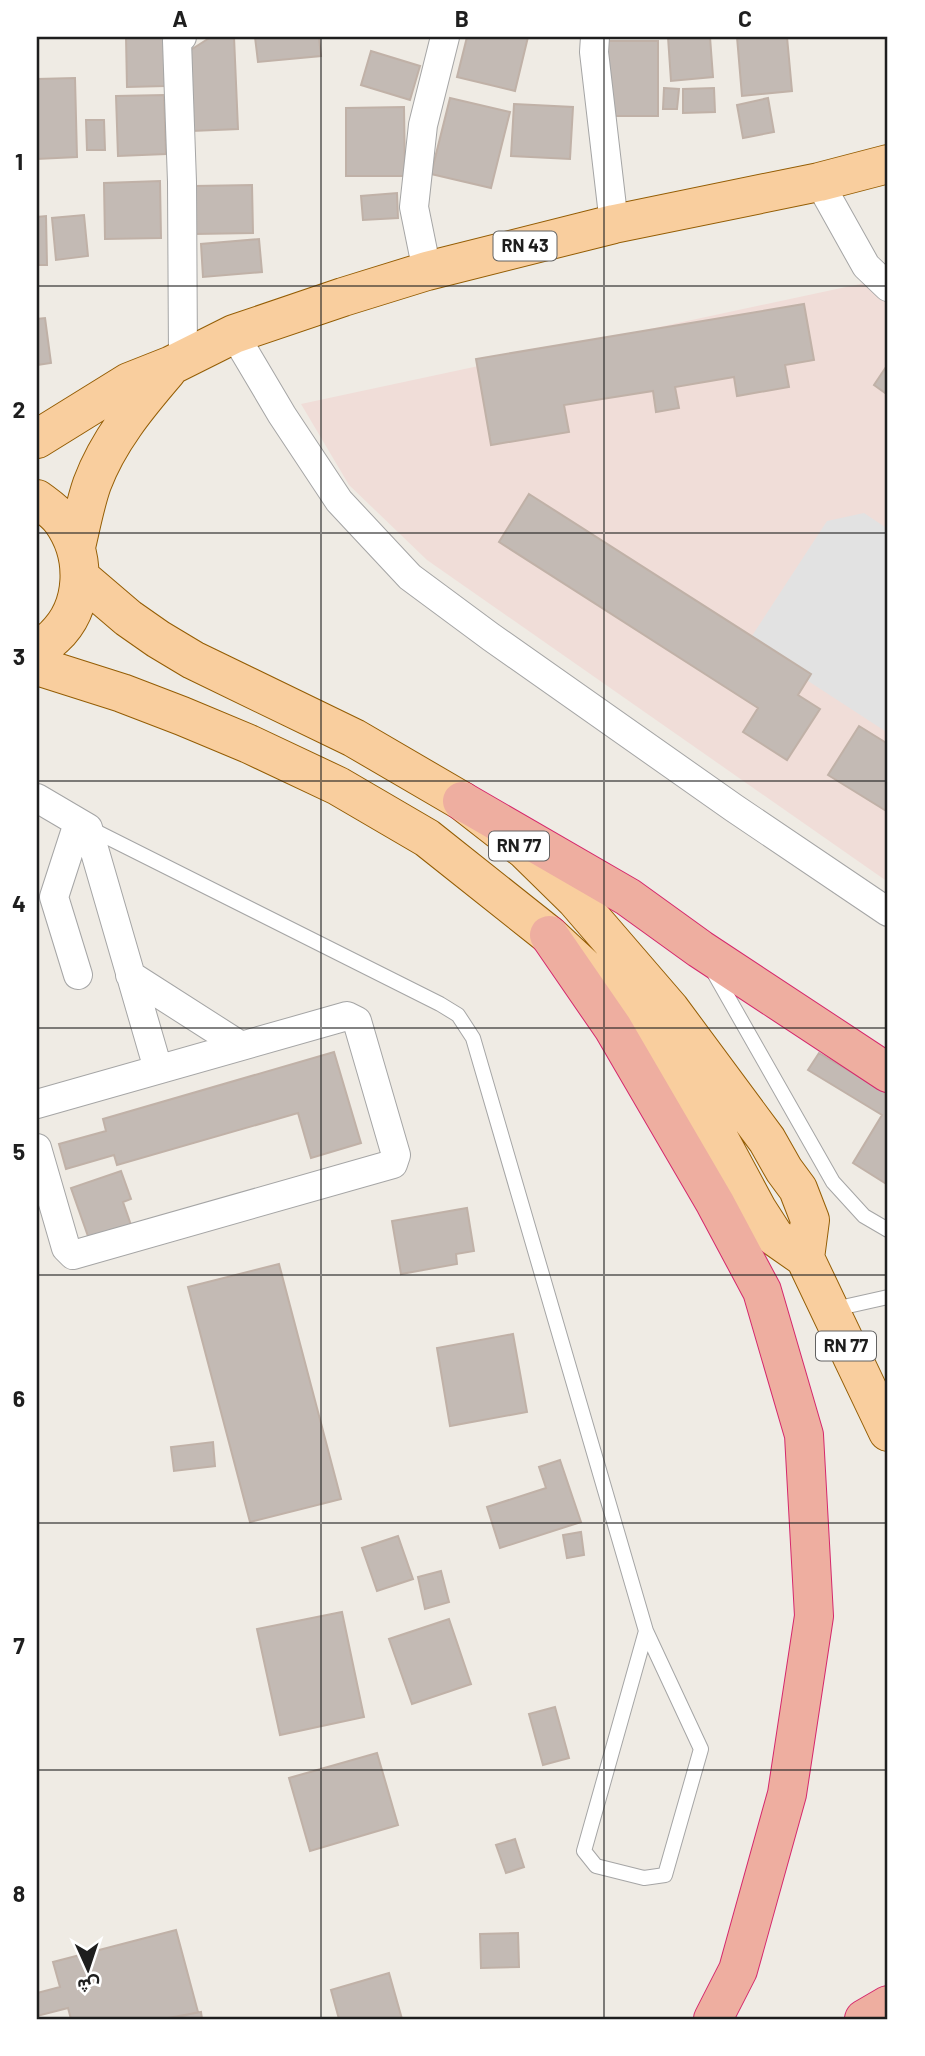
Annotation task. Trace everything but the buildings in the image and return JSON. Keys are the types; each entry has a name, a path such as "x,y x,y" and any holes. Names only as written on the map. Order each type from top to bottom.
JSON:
{"highway":[{"path":"462,801 628,897 700,949 888,1073"},
{"path":"549,935 613,1028 715,1203 762,1291 804,1435 814,1616 787,1794 738,1969 713,2019"},
{"path":"864,2019 888,2005"}],"main road":[{"name":"RN 43","path":"177,362 234,334 427,271 614,224 819,182 888,164"},
{"path":"37,439 129,382 177,362"},
{"path":"37,651 62,629 76,605 78,562 91,485 105,455 134,409 177,362"},
{"path":"37,499 61,519 78,562"},
{"name":"RN 77","path":"78,562 128,618 158,639 194,660 354,738 462,801 524,850 576,900 670,1009 767,1140 798,1189 810,1220 805,1258"},
{"name":"RN 77","path":"37,666 182,716 338,786 427,838 549,935 649,1028 713,1126 775,1237 805,1258 888,1432"}],"street":[{"path":"177,362 183,182 177,41 182,37"},
{"path":"427,271 414,207 423,125 445,37"},
{"path":"595,37 594,52 614,224"},
{"path":"819,182 866,266 888,287"},
{"path":"234,334 282,415 339,501 410,577 701,785 888,912"},
{"path":"37,798 83,826 158,1069"},
{"path":"78,975 54,897 83,826"},
{"path":"130,975 241,1046"},
{"path":"37,1104 347,1016 357,1021 396,1156 393,1164 73,1255 66,1248 37,1148"}],"lane":[{"path":"83,826 440,1004 457,1014 473,1038 646,1631 701,1749 666,1875 644,1878 596,1866 584,1851 646,1631"},
{"path":"700,949 833,1182 864,1216 888,1230"},
{"path":"829,1310 888,1297"}],"shaded area":[{"path":"888,278 888,882 427,560 349,485 301,404"},
{"path":"864,513 888,529 888,733 748,642 827,521"}]}
